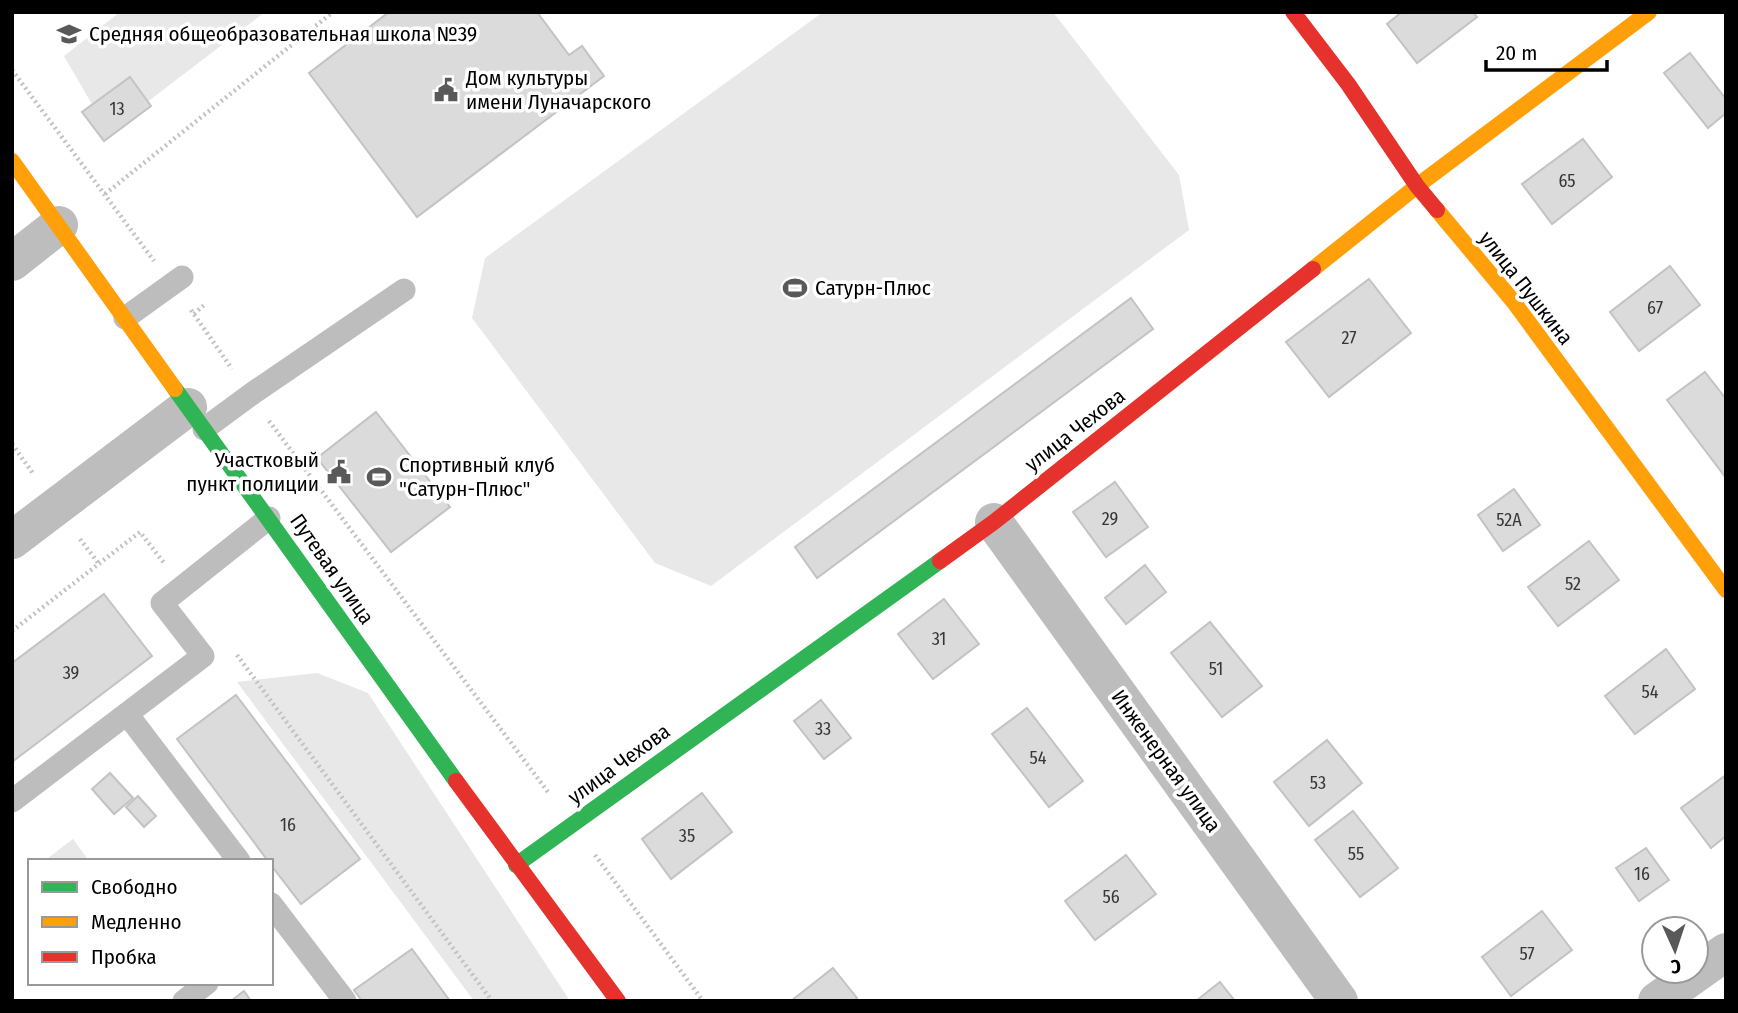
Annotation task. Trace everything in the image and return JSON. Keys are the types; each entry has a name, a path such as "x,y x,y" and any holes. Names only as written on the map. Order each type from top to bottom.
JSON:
{"street":[{"name":"улица Пушкина","path":"1293,12 1348,84 1417,186 1513,301 1726,590"},
{"name":"улица Чехова","path":"516,865 994,522 1417,186 1649,12"},
{"name":"Путевая улица","path":"12,161 516,865 618,1001"},
{"path":"12,262 60,225"},
{"path":"12,540 196,418"},
{"name":"Инженерная улица","path":"994,522 1339,1001"},
{"path":"1657,1001 1726,952"}],"lane":[{"path":"125,318 177,281"},
{"path":"196,418 250,396 404,290"},
{"path":"12,801 203,656 162,603 269,517"},
{"path":"127,714 237,859"},
{"path":"273,910 279,929 345,1001"},
{"path":"184,1001 204,985"}],"path":[{"path":"105,194 333,12"},
{"path":"12,70 105,194 177,281 194,314 250,396 703,1001"},
{"path":"194,314 204,305"},
{"path":"12,631 140,532 183,587"},
{"path":"235,653 492,1001"}],"shaded area":[{"path":"120,12 265,12 108,132 64,56"},
{"name":"Сатурн-Плюс","path":"823,12 1053,12 1179,175 1189,230 711,586 655,563 472,318 485,258"},
{"path":"317,673 368,693 570,1001 474,1001 237,682"},
{"path":"73,839 88,859 47,859"}],"building":[{"path":"389,12 537,12 569,55 582,46 604,76 417,217 309,73"},
{"path":"1402,12 1473,12 1477,17 1417,63 1387,24"},
{"path":"1690,53 1726,99 1726,113 1708,128 1664,73"},
{"path":"130,77 151,106 104,141 82,112"},
{"path":"1583,139 1612,177 1552,224 1522,184"},
{"path":"1670,266 1700,305 1639,351 1610,312"},
{"path":"1369,279 1411,333 1329,397 1286,342"},
{"path":"1131,298 1153,329 817,578 795,547"},
{"path":"1705,372 1726,399 1726,478 1667,400"},
{"path":"376,412 450,507 391,552 317,458"},
{"path":"1115,482 1148,527 1106,557 1073,512"},
{"path":"1514,489 1540,525 1503,551 1478,515"},
{"path":"1589,541 1619,580 1558,626 1528,587"},
{"path":"1145,565 1166,592 1126,624 1105,598"},
{"path":"104,594 152,656 12,762 12,663"},
{"path":"944,599 979,644 933,679 898,634"},
{"path":"1210,622 1262,686 1222,717 1171,653"},
{"path":"1666,649 1695,689 1635,734 1605,696"},
{"path":"236,695 360,859 301,904 273,868 273,859 267,859 177,739"},
{"path":"821,700 851,738 824,759 794,721"},
{"path":"1027,708 1083,781 1049,807 992,734"},
{"path":"1327,740 1362,783 1309,826 1274,782"},
{"path":"110,773 133,798 114,814 92,789"},
{"path":"1726,775 1726,836 1711,848 1681,808"},
{"path":"702,793 732,832 671,879 642,839"},
{"path":"138,796 156,816 144,827 126,807"},
{"path":"1353,811 1398,868 1360,897 1315,840"},
{"path":"1646,848 1669,880 1639,901 1616,868"},
{"path":"1126,855 1156,894 1095,940 1065,901"},
{"path":"1542,911 1572,950 1511,996 1482,957"},
{"path":"412,949 450,1001 362,1001 354,990"},
{"path":"833,968 857,998 853,1001 791,1001"},
{"path":"1220,982 1235,1001 1196,1001"},
{"path":"244,991 251,1001 231,1001"}],"traffic: fast":[{"path":"175,389 456,781"},
{"path":"516,865 940,561"}],"traffic: slow":[{"path":"1313,269 1417,186 1649,12"},
{"path":"12,161 175,389"},
{"path":"1437,210 1513,301 1726,590"}],"traffic: jam":[{"path":"1293,12 1348,84 1417,186 1437,210"},
{"path":"940,561 994,522 1313,269"},
{"path":"456,781 618,1001"}],"place":[{"name":"Средняя общеобразовательная школа №39","path":"69,34"},
{"name":"Дом культуры имени Луначарского","path":"446,90"},
{"name":"Сатурн-Плюс","path":"795,288"},
{"name":"Участковый пункт полиции","path":"339,472"},
{"name":"Спортивный клуб \"Сатурн-Плюс\"","path":"379,477"}]}
